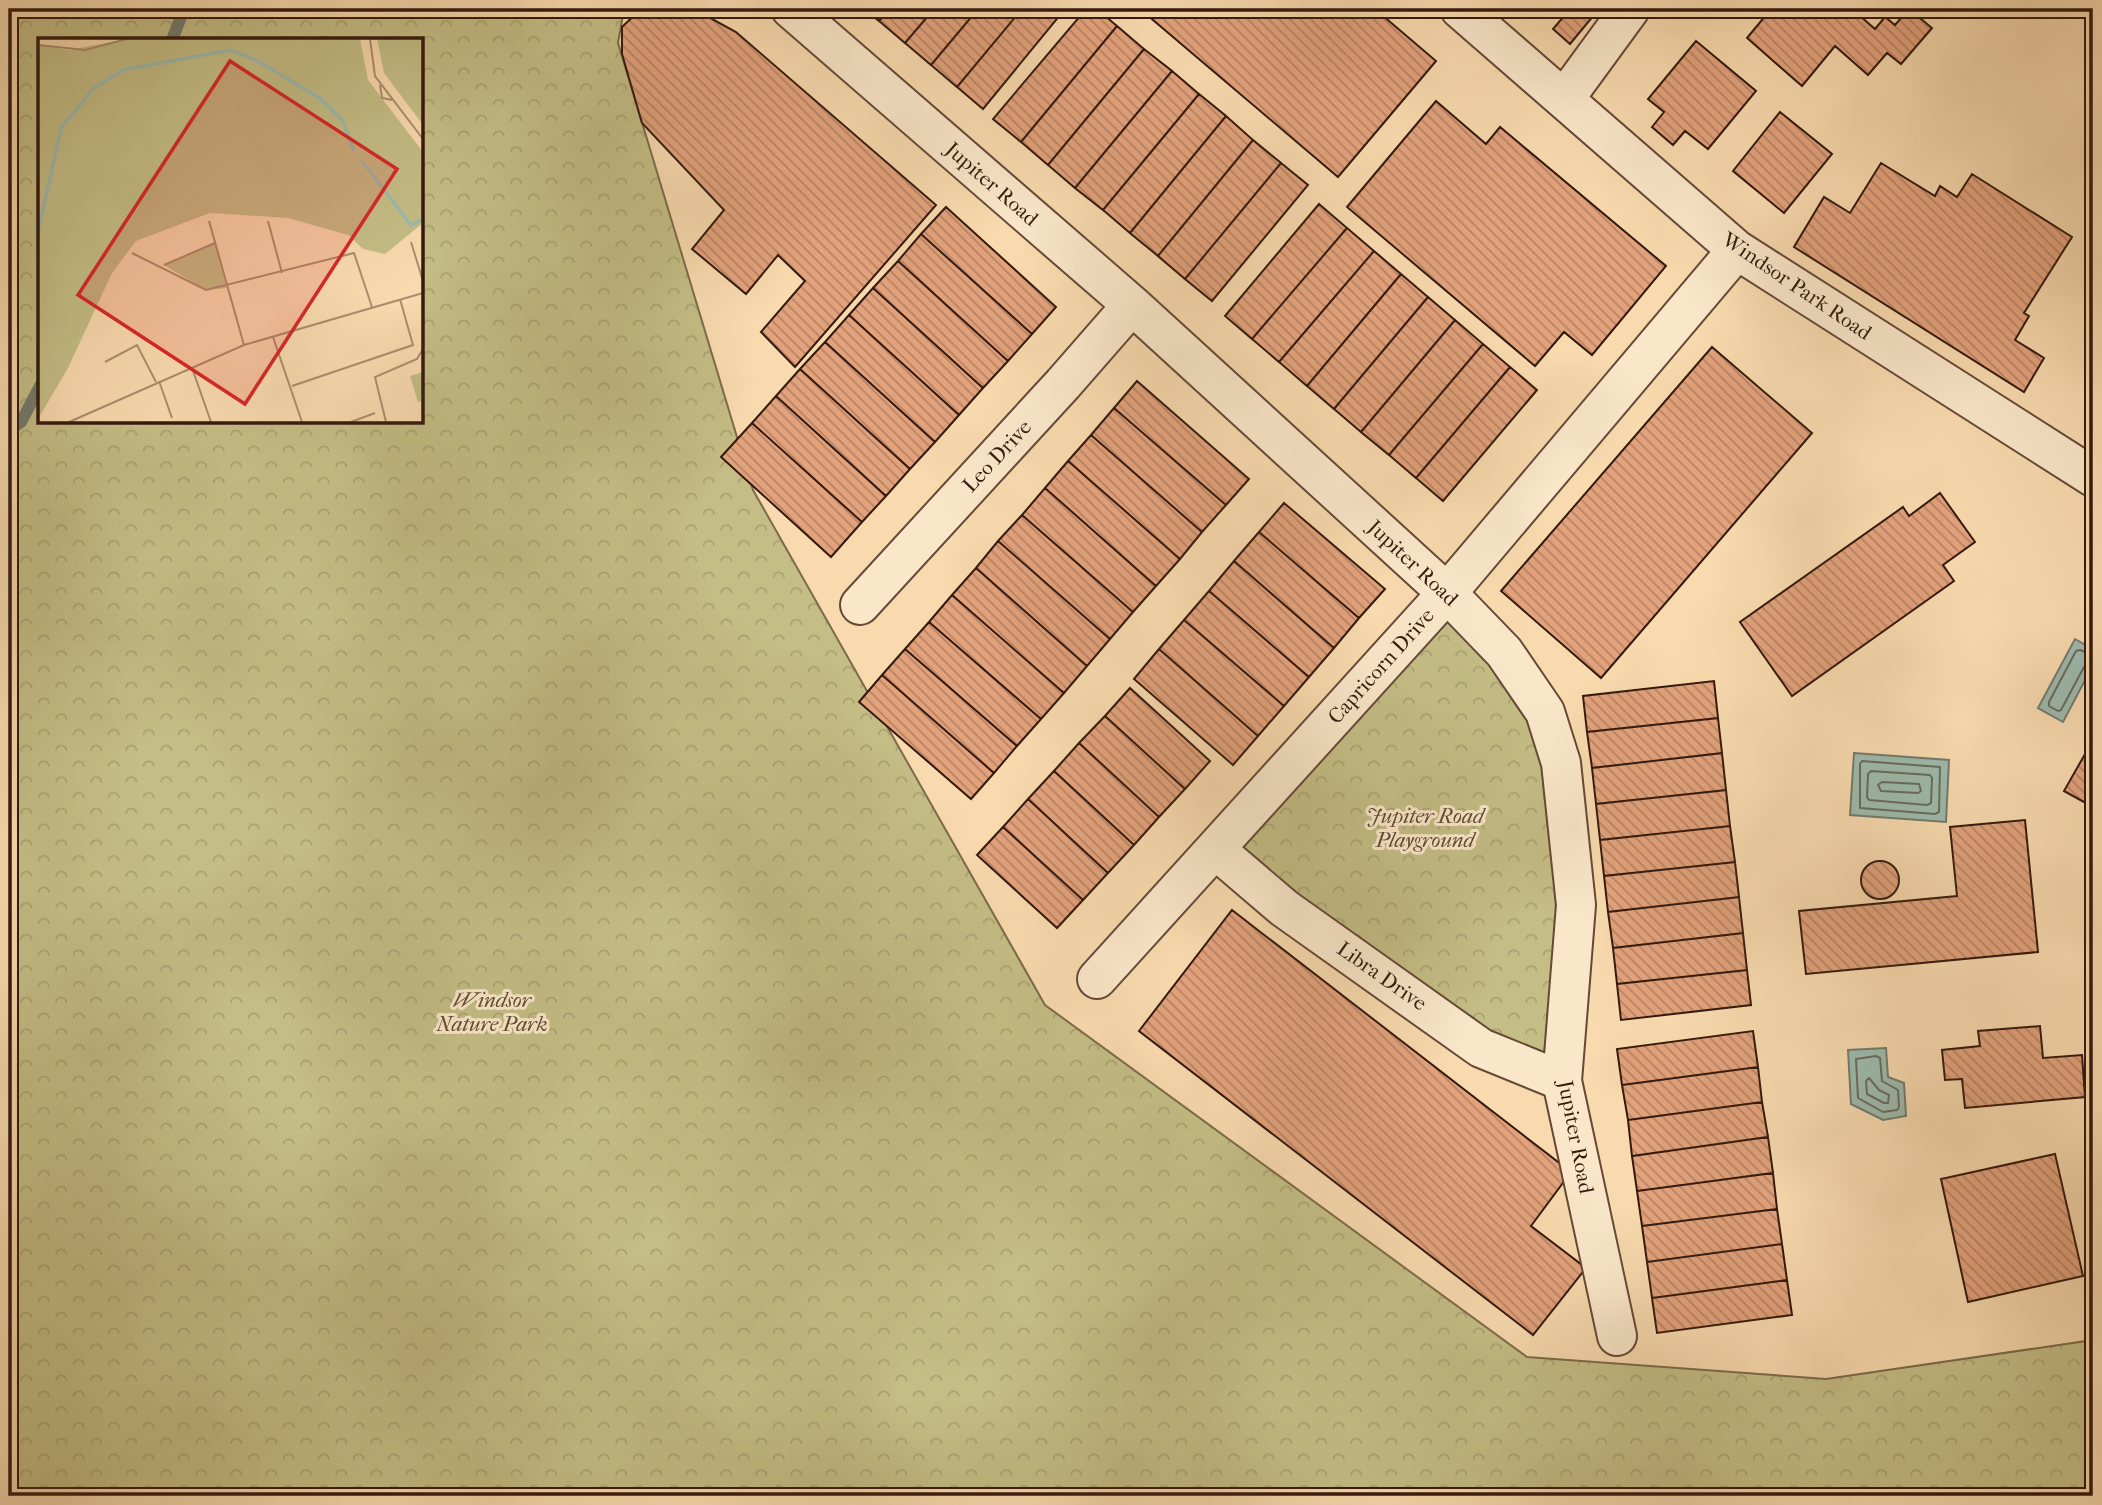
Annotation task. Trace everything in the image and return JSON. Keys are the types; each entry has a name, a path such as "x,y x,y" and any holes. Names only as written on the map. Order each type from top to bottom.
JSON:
{"street":[{"name":"Jupiter Road","path":"791,9 1132,305 1447,593 1504,652 1545,712 1562,763 1576,905 1562,1081 1617,1336"},
{"name":"Windsor Park Road","path":"1460,9 1737,250 2093,477"},
{"path":"1565,98 1630,9"},
{"name":"Capricorn Drive","path":"1097,979 1447,593 1737,250"},
{"name":"Leo Drive","path":"860,605 1132,305"},
{"name":"Libra Drive","path":"1214,849 1284,908 1481,1048 1562,1081"}],"green space":[{"name":"Windsor Nature Park","path":"9,9 624,9 618,43 753,490 1045,1005 1527,1357 1826,1379 2093,1340 2093,1496 9,1496"},
{"name":"Jupiter Road Playground","path":"1447,593 1561,763 1562,1081 1215,849"}],"water":[{"path":"2075,639 2093,649 2093,665 2063,722 2038,708"},
{"path":"1854,753 1949,760 1946,822 1850,815"},
{"path":"1886,1048 1888,1077 1904,1083 1906,1116 1883,1120 1851,1104 1848,1050"}],"building":[{"path":"641,9 694,9 736,32 936,205 795,367 761,332 805,281 778,255 746,294 692,249 724,210 642,123 622,54 622,27"},
{"path":"864,9 889,9 879,21"},
{"path":"889,9 934,9 905,43 879,21"},
{"path":"934,9 978,9 931,65 905,43"},
{"path":"978,9 1022,9 957,87 931,65"},
{"path":"1022,9 1065,9 983,109 957,87"},
{"path":"1086,9 1097,9 1117,26 1021,142 993,119"},
{"path":"1140,9 1375,9 1436,61 1338,177"},
{"path":"1570,9 1599,9 1570,44 1553,29"},
{"path":"1771,9 1852,9 1875,29 1885,17 1895,25 1909,9 1932,28 1901,64 1887,53 1868,75 1835,46 1802,86 1747,38"},
{"path":"1117,26 1144,49 1048,165 1021,142"},
{"path":"1696,41 1756,91 1708,149 1685,131 1673,145 1652,127 1664,112 1648,99"},
{"path":"1144,49 1172,71 1075,188 1048,165"},
{"path":"1172,71 1199,94 1103,210 1075,188"},
{"path":"1199,94 1226,116 1130,233 1103,210"},
{"path":"1436,101 1486,144 1500,127 1666,266 1592,355 1564,332 1535,366 1347,207"},
{"path":"1780,112 1832,154 1784,213 1733,171"},
{"path":"1226,116 1253,140 1158,256 1130,233"},
{"path":"1253,140 1281,163 1185,279 1158,256"},
{"path":"1281,163 1308,185 1212,301 1185,279"},
{"path":"1881,163 1935,196 1940,186 1957,197 1972,174 2072,237 2024,313 2029,316 2015,340 2044,358 2024,392 1794,247 1824,197 1850,213"},
{"path":"1319,204 1347,228 1252,339 1225,316"},
{"path":"946,207 1056,307 1032,334 921,234"},
{"path":"1347,228 1374,251 1279,362 1252,339"},
{"path":"921,234 1032,334 1008,361 898,261"},
{"path":"1374,251 1401,274 1307,386 1279,362"},
{"path":"898,261 1008,361 983,388 873,288"},
{"path":"1401,274 1428,297 1334,409 1307,386"},
{"path":"873,288 983,388 959,415 849,315"},
{"path":"1428,297 1455,320 1361,432 1334,409"},
{"path":"849,315 959,415 935,442 825,342"},
{"path":"1455,320 1483,344 1389,455 1361,432"},
{"path":"825,342 935,442 910,469 800,369"},
{"path":"1483,344 1510,367 1416,478 1389,455"},
{"path":"1712,347 1812,433 1601,678 1501,591"},
{"path":"1510,367 1537,390 1443,501 1416,478"},
{"path":"800,369 910,469 886,496 776,396"},
{"path":"1137,381 1249,479 1226,505 1114,408"},
{"path":"776,396 886,496 862,522 752,423"},
{"path":"1114,408 1226,505 1202,532 1091,435"},
{"path":"752,423 862,522 831,557 721,457"},
{"path":"1091,435 1202,532 1180,559 1068,461"},
{"path":"1068,461 1180,559 1156,586 1045,488"},
{"path":"1045,488 1156,586 1133,612 1022,515"},
{"path":"1940,493 1975,542 1943,565 1954,581 1792,696 1740,622 1903,507 1909,516"},
{"path":"1284,503 1385,589 1359,618 1259,532"},
{"path":"1022,515 1133,612 1110,639 998,541"},
{"path":"1259,532 1359,618 1334,648 1234,561"},
{"path":"998,541 1110,639 1087,666 976,568"},
{"path":"1234,561 1334,648 1309,677 1209,591"},
{"path":"976,568 1087,666 1064,693 952,595"},
{"path":"1209,591 1309,677 1284,706 1184,620"},
{"path":"952,595 1064,693 1041,719 929,622"},
{"path":"1184,620 1284,706 1258,736 1159,649"},
{"path":"929,622 1041,719 1017,746 905,649"},
{"path":"905,649 1017,746 994,773 882,675"},
{"path":"1159,649 1258,736 1233,765 1134,679"},
{"path":"882,675 994,773 971,799 859,702"},
{"path":"1714,681 1718,718 1587,732 1583,696"},
{"path":"1130,688 1210,761 1185,789 1105,716"},
{"path":"1105,716 1185,789 1159,817 1079,743"},
{"path":"1718,718 1722,753 1592,768 1587,732"},
{"path":"2093,740 2093,807 2064,791"},
{"path":"1079,743 1159,817 1134,845 1054,771"},
{"path":"1722,753 1726,790 1596,804 1592,768"},
{"path":"1054,771 1134,845 1108,873 1028,799"},
{"path":"1726,790 1730,826 1600,840 1596,804"},
{"path":"1028,799 1108,873 1083,900 1003,827"},
{"path":"2025,820 2038,952 1806,974 1799,911 1957,896 1950,827"},
{"path":"1730,826 1735,862 1604,876 1600,840"},
{"path":"1003,827 1083,900 1057,928 977,855"},
{"path":"1880,861 1893,867 1899,880 1893,893 1880,899 1867,893 1861,880 1867,867"},
{"path":"1735,862 1739,897 1608,912 1604,876"},
{"path":"1739,897 1743,933 1613,948 1608,912"},
{"path":"1232,910 1571,1172 1531,1226 1586,1268 1533,1335 1139,1031"},
{"path":"1743,933 1747,970 1617,984 1613,948"},
{"path":"1747,970 1751,1005 1621,1020 1617,984"},
{"path":"2040,1026 2043,1058 2082,1055 2085,1097 1965,1108 1962,1079 1945,1080 1942,1050 1980,1046 1978,1031"},
{"path":"1753,1031 1758,1067 1622,1085 1617,1049"},
{"path":"1758,1067 1762,1102 1628,1120 1622,1085"},
{"path":"1762,1102 1768,1137 1632,1156 1628,1120"},
{"path":"1768,1137 1773,1173 1637,1191 1632,1156"},
{"path":"2055,1154 2083,1276 1968,1302 1941,1179"},
{"path":"1773,1173 1777,1209 1642,1226 1637,1191"},
{"path":"1777,1209 1782,1244 1647,1262 1642,1226"},
{"path":"1782,1244 1787,1280 1652,1298 1647,1262"},
{"path":"1787,1280 1792,1315 1657,1333 1652,1298"}],"waterway":[{"path":"173,38 184,9"},
{"path":"9,430 21,422 38,390"}]}
